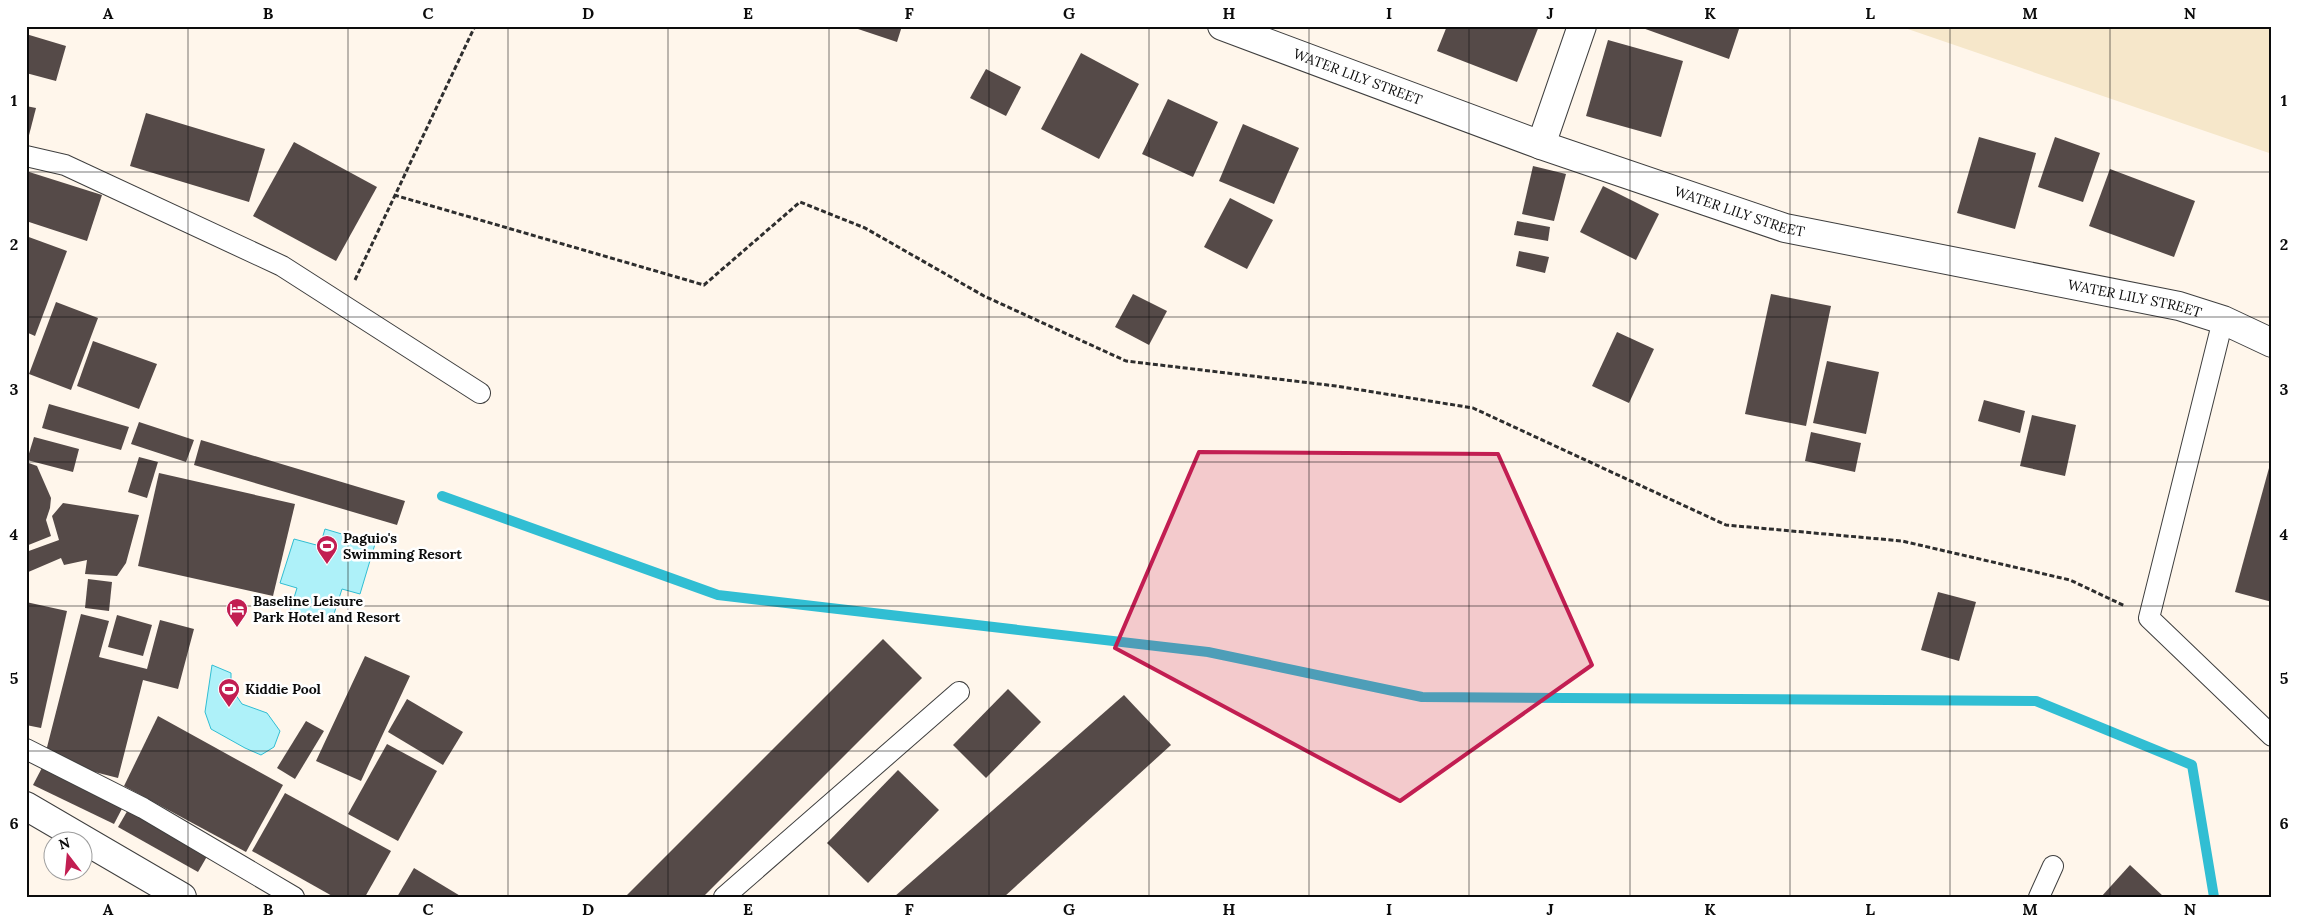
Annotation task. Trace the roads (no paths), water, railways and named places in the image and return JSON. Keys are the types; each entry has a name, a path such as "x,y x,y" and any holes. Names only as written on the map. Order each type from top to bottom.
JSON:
{"street":[{"name":"WATER LILY STREET","path":"1222,26 1542,145 1785,228 2178,306 2223,320 2272,343"},
{"path":"1542,145 1582,26"},
{"path":"26,806 182,897"}],"lane":[{"path":"26,156 65,165 282,266 480,393"},
{"path":"2223,320 2149,618 2272,736"},
{"path":"724,897 959,692"},
{"path":"26,749 143,808 294,897"},
{"path":"2039,897 2053,866"}],"water":[{"name":"Paguio's Swimming Resort","path":"325,529 375,544 360,594 342,589 331,623 290,611 297,588 280,583 294,539 320,546"},
{"name":"Kiddie Pool","path":"212,665 231,673 231,688 242,704 267,713 280,731 274,747 261,755 211,729 205,712"}],"waterway":[{"path":"442,496 718,595 1208,652 1422,697 2036,701 2192,765 2214,897"}],"place":[{"name":"Paguio's Swimming Resort","path":"327,565"},
{"name":"Baseline Leisure Park Hotel and Resort","path":"237,628"},
{"name":"Kiddie Pool","path":"229,708"}]}
